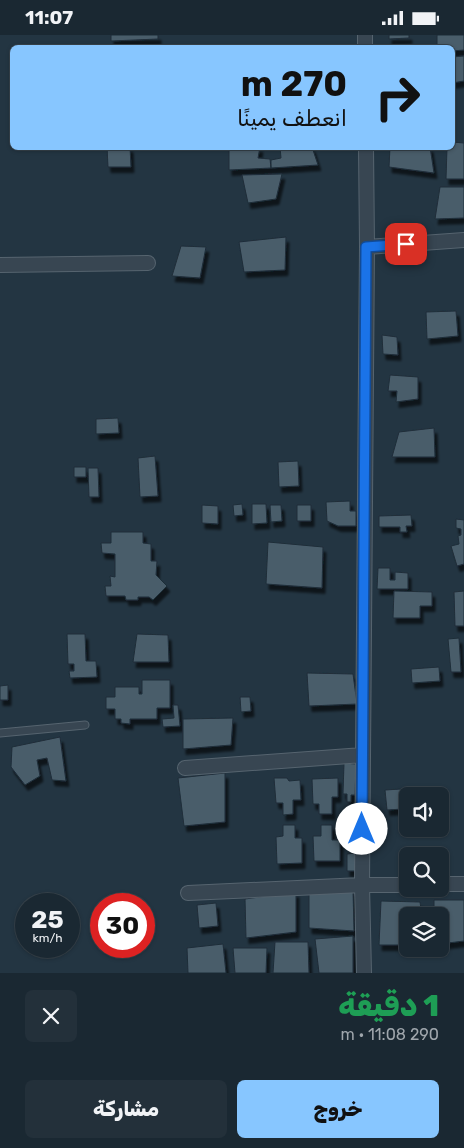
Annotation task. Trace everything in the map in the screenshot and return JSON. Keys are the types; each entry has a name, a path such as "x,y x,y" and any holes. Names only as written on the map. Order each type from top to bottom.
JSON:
{"street":[{"path":"364,973 362,885 366,150"},
{"path":"366,247 464,240"},
{"path":"0,265 148,263"},
{"path":"185,768 363,755"},
{"path":"449,884 464,884"},
{"path":"188,893 399,885"}],"lane":[{"path":"0,733 85,725"}],"building":[{"path":"111,35 158,35 158,39 111,41"},
{"path":"389,35 409,35 409,38 389,39"},
{"path":"437,35 464,35 464,50 455,51 455,45 437,45"},
{"path":"464,56 464,81 455,82 455,57"},
{"path":"455,142 464,143 464,179 446,179 447,150 455,150"},
{"path":"107,150 130,150 131,167 108,167"},
{"path":"229,150 259,150 258,158 270,159 271,168 229,170"},
{"path":"280,150 313,150 318,165 271,168 271,160 281,158"},
{"path":"390,150 430,150 434,173 389,167"},
{"path":"282,174 276,199 248,203 242,175"},
{"path":"440,187 464,187 464,218 435,219"},
{"path":"286,237 285,270 244,272 239,242"},
{"path":"181,246 206,247 200,278 172,276"},
{"path":"456,311 458,336 427,339 426,312"},
{"path":"382,335 397,337 398,355 383,354"},
{"path":"390,375 418,377 418,399 396,402 397,391 388,391"},
{"path":"118,418 119,433 96,434 96,419"},
{"path":"434,428 435,457 392,457 399,432"},
{"path":"155,456 158,496 140,497 138,458"},
{"path":"298,461 299,486 279,487 278,462"},
{"path":"74,467 86,467 86,477 74,477"},
{"path":"88,468 98,468 99,497 89,497"},
{"path":"350,501 350,511 356,511 356,526 338,526 327,521 326,502"},
{"path":"242,504 243,515 234,516 233,505"},
{"path":"252,504 266,504 267,523 252,524"},
{"path":"202,505 218,506 218,524 202,523"},
{"path":"270,505 281,505 282,521 271,522"},
{"path":"297,505 311,505 311,521 297,521"},
{"path":"411,515 412,526 406,526 407,532 400,532 400,527 379,527 379,516"},
{"path":"456,519 464,520 464,564 457,566 451,546 459,544 458,536 461,535 461,529 456,528"},
{"path":"111,532 143,532 143,543 151,544 151,561 157,561 156,575 167,586 153,600 149,597 138,597 138,600 126,600 125,596 106,596 105,586 111,586 110,576 115,577 115,554 102,553 101,543 111,543"},
{"path":"268,542 323,547 322,588 266,584"},
{"path":"378,568 390,568 390,580 395,580 395,572 408,573 408,589 377,589"},
{"path":"394,591 432,592 432,606 420,606 420,618 393,618"},
{"path":"464,591 464,626 455,626 454,592"},
{"path":"67,634 85,634 86,661 96,661 97,677 70,678 69,671 74,671 74,664 68,664"},
{"path":"137,634 168,635 169,662 133,662"},
{"path":"459,638 461,672 451,672 448,639"},
{"path":"439,667 440,681 412,683 411,669"},
{"path":"307,673 353,674 357,704 309,706"},
{"path":"142,680 170,680 170,708 157,708 157,719 130,719 130,724 121,723 121,719 115,719 115,709 106,709 106,697 115,697 115,687 139,687 139,694 142,694"},
{"path":"8,685 8,700 0,700 0,686"},
{"path":"240,697 250,697 251,711 241,712"},
{"path":"173,705 178,705 180,726 163,727 162,719 174,718"},
{"path":"233,718 231,745 183,749 183,719"},
{"path":"60,737 66,781 52,780 47,758 37,760 40,776 25,785 11,767 12,747"},
{"path":"344,763 356,764 355,795 351,795 351,802 347,802 347,794 343,794"},
{"path":"225,773 225,822 184,826 178,778"},
{"path":"274,778 287,778 289,781 300,780 301,800 293,800 293,814 283,815 283,803 276,803"},
{"path":"338,778 338,797 332,797 332,814 319,814 319,804 313,804 312,779"},
{"path":"399,789 399,809 387,810 385,790"},
{"path":"356,804 356,813 347,814 347,805"},
{"path":"283,825 295,825 295,838 302,838 302,863 277,864 276,837 283,836"},
{"path":"321,825 332,825 332,840 340,840 340,861 314,861 313,836 321,836"},
{"path":"356,853 356,871 347,871 347,854"},
{"path":"353,890 354,931 309,928 309,893"},
{"path":"296,892 296,932 246,938 245,899"},
{"path":"434,900 464,900 464,941 449,943 449,907 434,907"},
{"path":"381,901 420,902 421,907 399,907 399,945 379,945"},
{"path":"216,903 218,926 199,928 197,905"},
{"path":"353,936 353,973 319,973 315,939"},
{"path":"275,942 308,942 309,973 273,973"},
{"path":"223,944 226,973 188,973 187,948"},
{"path":"233,948 267,948 266,973 235,973"}],"route":[{"path":"362,829 366,247 406,244"}]}
